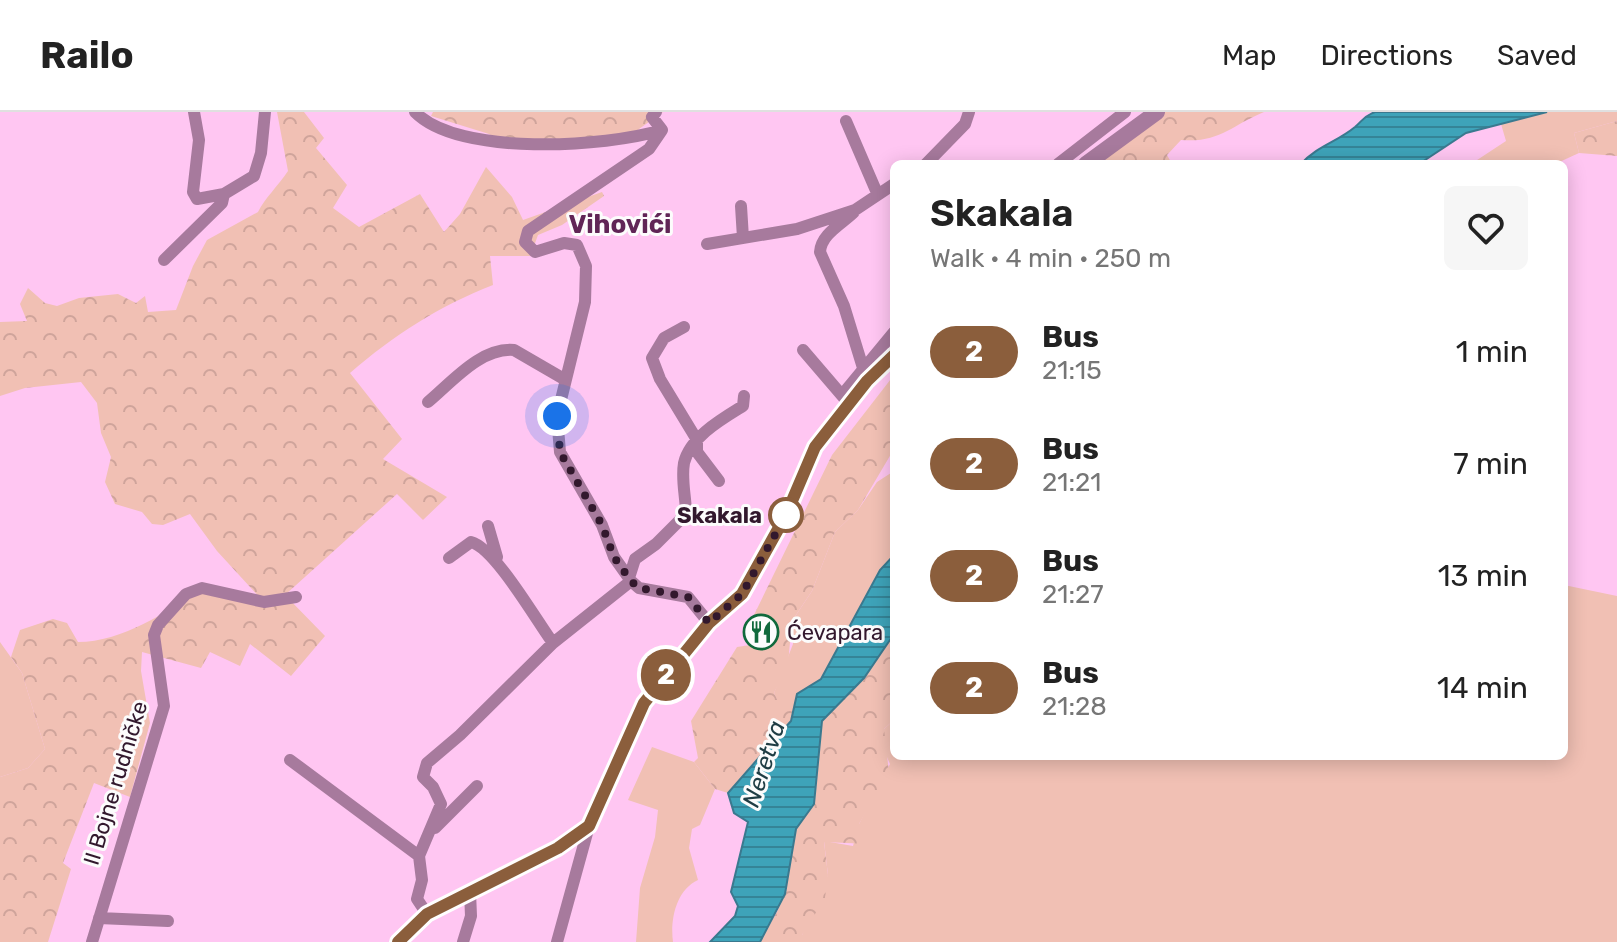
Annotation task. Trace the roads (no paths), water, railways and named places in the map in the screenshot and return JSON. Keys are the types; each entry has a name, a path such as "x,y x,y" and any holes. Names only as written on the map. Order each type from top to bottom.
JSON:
{"street":[{"path":"194,112 199,140 193,192 197,199 224,194 254,176 261,153 265,112"},
{"path":"415,112 426,123 462,137 510,144 635,138 662,130"},
{"path":"656,112 652,117 662,130"},
{"path":"930,160 965,124 969,112"},
{"path":"1063,160 1125,112"},
{"path":"1091,160 1157,112"},
{"path":"846,121 877,193"},
{"path":"662,130 649,149 528,231 525,242 535,252 564,243 577,245 583,253 585,302 557,416 560,452 602,525 614,557 630,580 639,588 688,597 709,623"},
{"path":"865,375 844,306 820,252 821,243 855,210 890,186"},
{"path":"164,260 222,203 224,194"},
{"path":"741,206 743,238"},
{"path":"707,244 797,229 855,210"},
{"path":"684,327 664,338 652,358 660,379 697,440 697,452 719,481"},
{"path":"557,942 589,826 644,703 709,623 742,594 759,568 815,447 890,338"},
{"path":"428,402 472,365 492,353 506,350 514,350 564,379"},
{"path":"803,350 846,400"},
{"path":"865,375 890,358"},
{"path":"427,914 417,899 422,880 419,856 433,830 441,804 433,787 423,777 427,763 460,735 553,643 630,580 635,559 656,544 686,514 685,461 697,440 743,406 744,396"},
{"path":"488,526 500,565"},
{"path":"449,558 471,542 479,544 500,565 553,643"},
{"name":"II Bojne rudničke","path":"92,942 164,706 164,687 154,646 158,625 186,594 202,588 264,602 296,597"},
{"path":"290,760 419,856"},
{"path":"433,830 477,786"},
{"path":"398,942 427,914 566,843 589,826"},
{"path":"463,942 471,916 470,892"},
{"path":"99,918 168,921"}],"water":[{"path":"1375,112 1547,112 1466,133 1425,160 1306,160"},
{"name":"Neretva","path":"890,559 890,640 864,678 822,721 814,804 796,829 785,894 760,942 710,942 735,916 738,906 731,892 748,822 734,813 728,793 791,721 797,694 821,679 880,570"}],"place":[{"name":"Skakala","path":"786,515"},
{"name":"Ćevapara","path":"761,632"}],"district":[{"name":"Vihovići","path":"620,224"}]}
